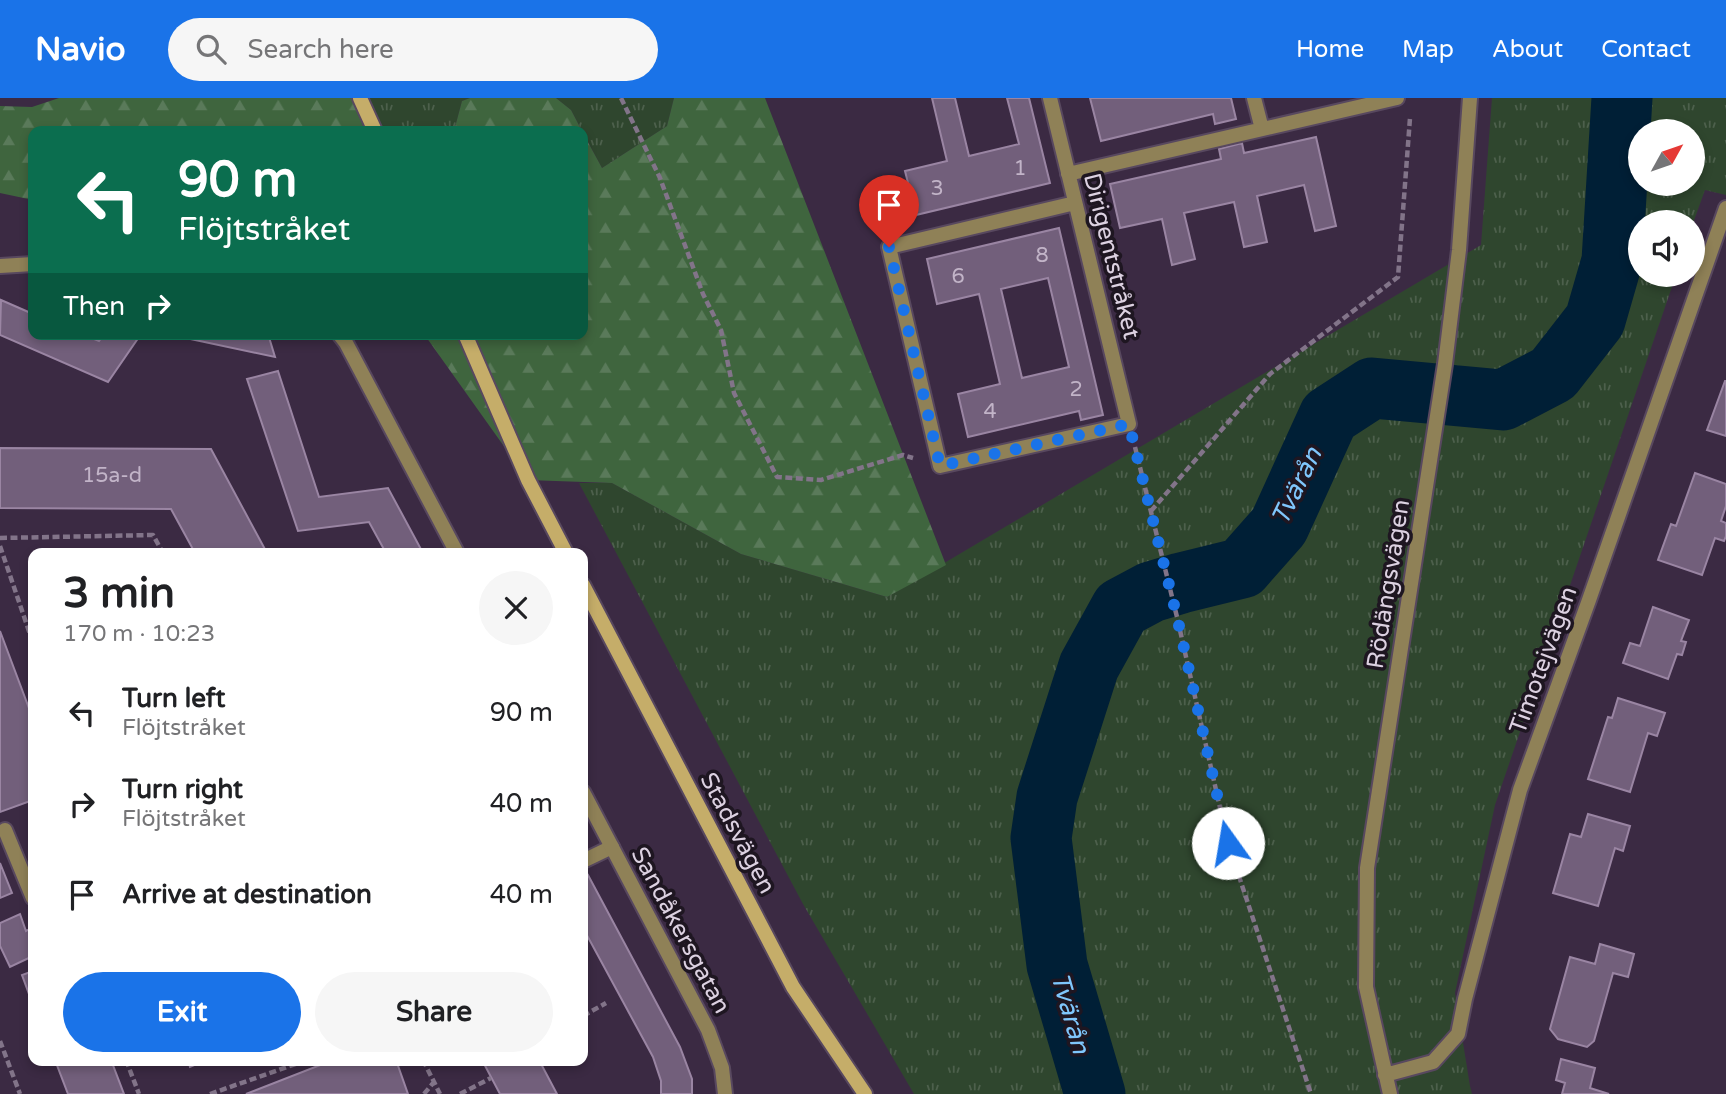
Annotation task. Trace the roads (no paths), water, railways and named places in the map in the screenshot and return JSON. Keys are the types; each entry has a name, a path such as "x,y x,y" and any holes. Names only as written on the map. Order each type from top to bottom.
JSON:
{"main road":[{"path":"360,98 373,126"},
{"path":"468,340 528,480 563,548"},
{"name":"Stadsvägen","path":"588,595 793,988 865,1094"}],"street":[{"name":"Dirigentstråket","path":"1050,98 1129,424 940,466 889,247 1075,203"},
{"path":"1254,98 1262,129"},
{"path":"1068,174 1397,98"},
{"name":"Rödängsvägen","path":"1385,1075 1366,987 1367,868 1445,364 1459,250 1470,98"},
{"name":"Timotejvägen","path":"1385,1075 1433,1062 1458,1034 1520,790 1726,208"},
{"path":"0,266 28,264"},
{"path":"344,340 454,548"},
{"name":"Sandåkersgatan","path":"588,801 708,1030 722,1068 725,1094"},
{"path":"5,830 28,886"},
{"path":"588,859 612,847"},
{"path":"1385,1075 1390,1094"}],"waterway":[{"name":"Tvärån","path":"1095,1094 1057,965 1041,838 1047,797 1089,666 1121,608 1151,592 1242,568 1279,526 1329,416 1372,388 1503,400 1553,374 1595,320 1612,261 1622,98"}]}
